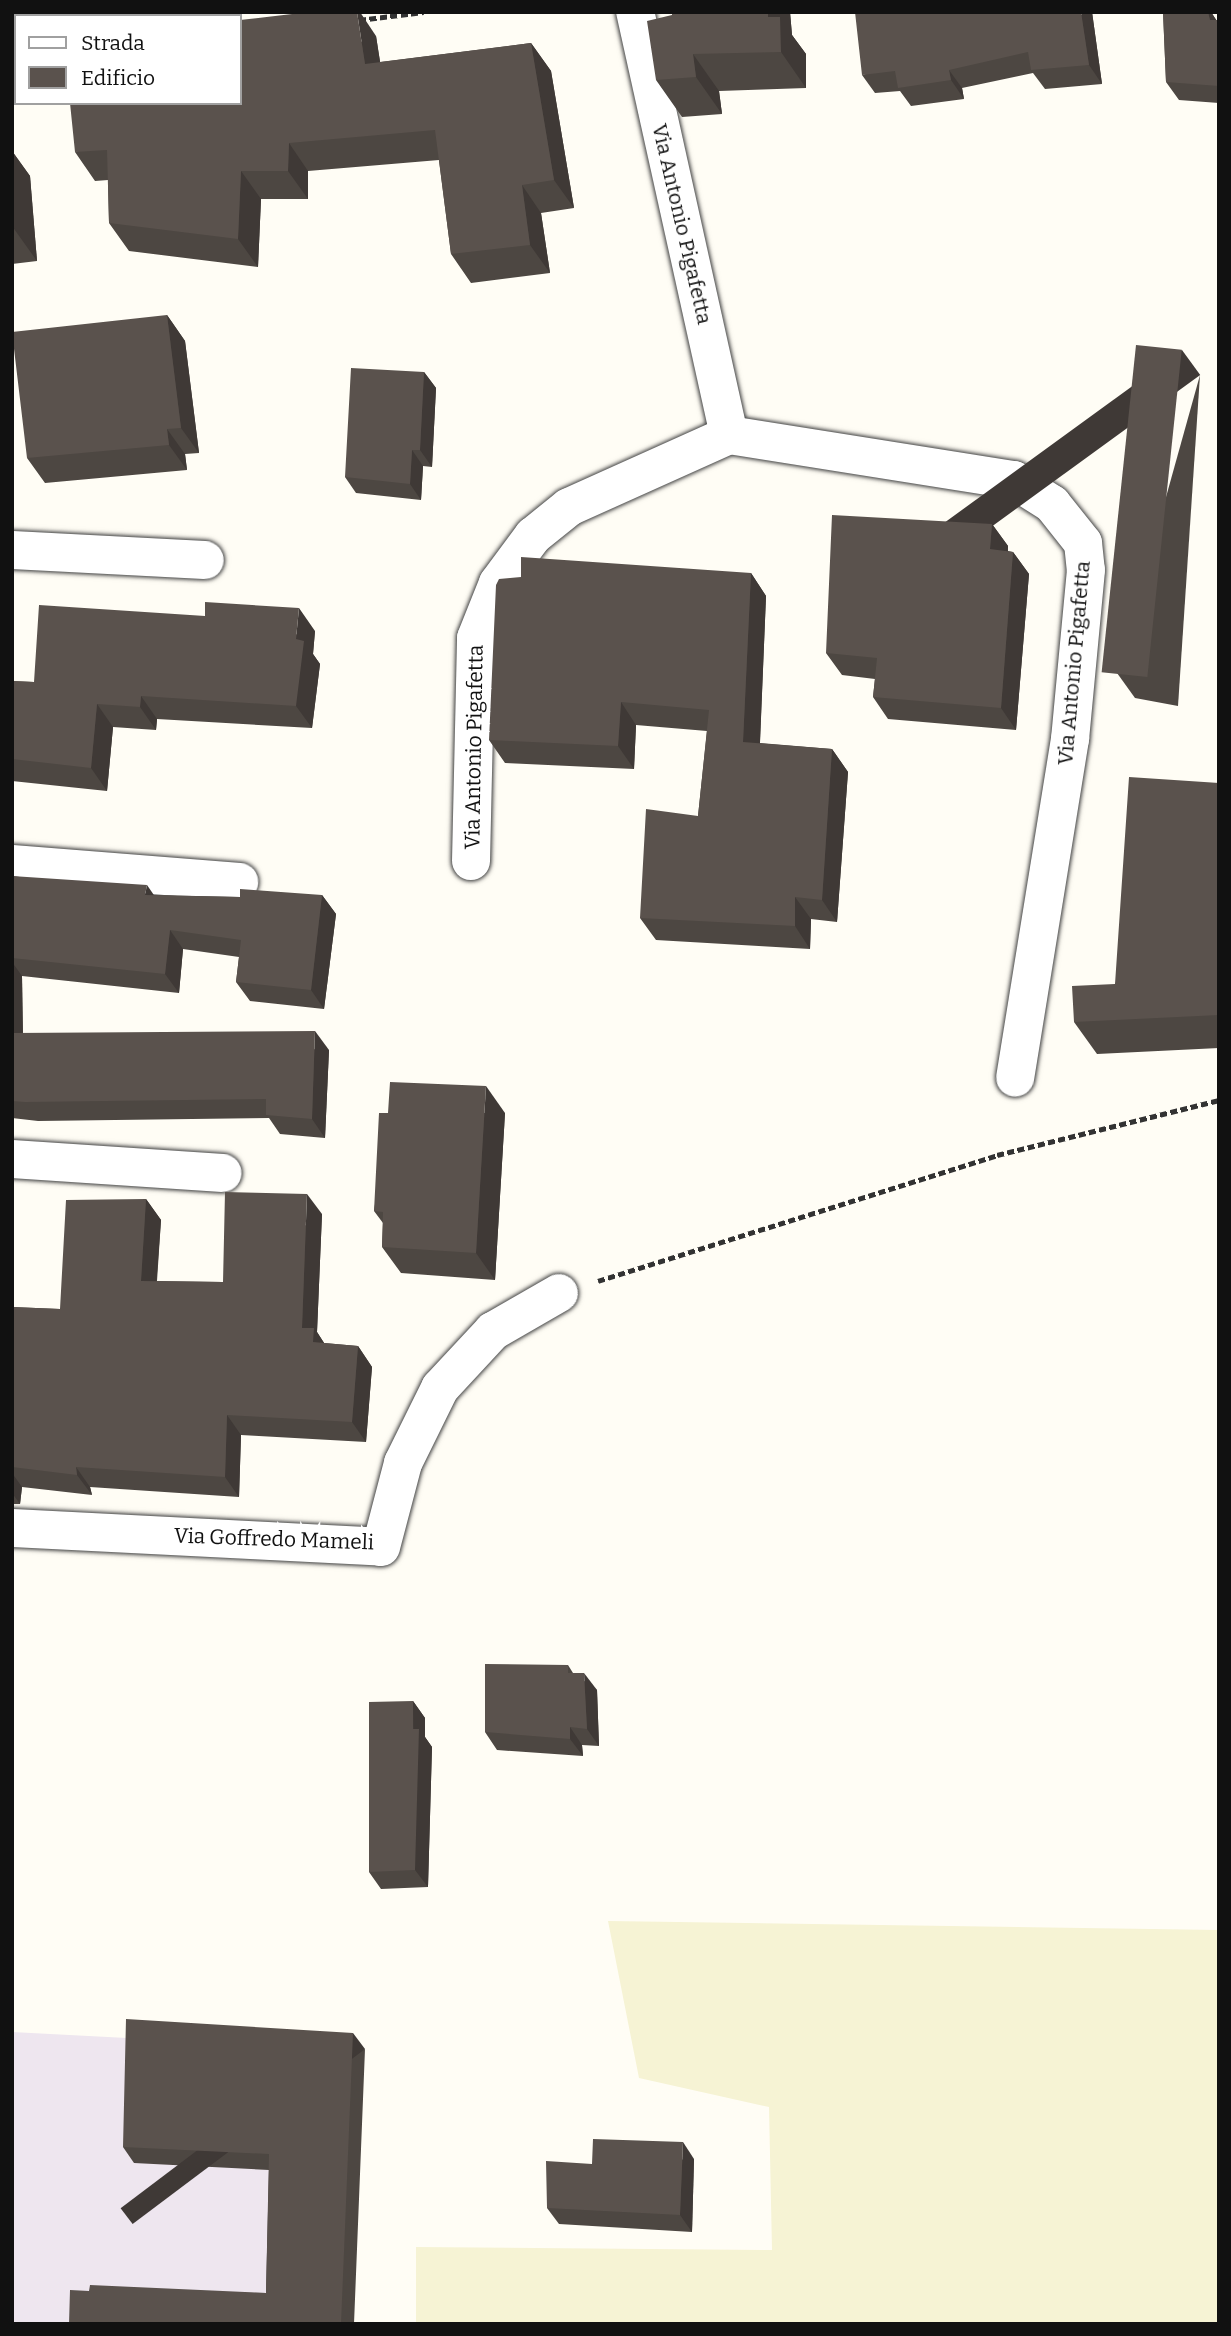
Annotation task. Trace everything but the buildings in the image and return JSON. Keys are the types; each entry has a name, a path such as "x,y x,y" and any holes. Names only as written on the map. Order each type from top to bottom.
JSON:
{"street":[{"name":"Via Antonio Pigafetta","path":"635,12 729,435"},
{"name":"Via Antonio Pigafetta","path":"471,861 476,638 498,583 533,536 569,507 729,435 1014,480 1052,504 1083,543 1086,569 1070,739 1015,1078"},
{"path":"12,550 205,560"},
{"path":"12,864 239,882"},
{"path":"12,1159 223,1173"},
{"name":"Via Goffredo Mameli","path":"12,1528 381,1547 403,1463 440,1388 492,1331 559,1293"}],"path":[{"path":"343,21 424,12"},
{"path":"559,1293 997,1155 1219,1100"}],"shaded area":[{"path":"608,1921 1219,1930 1219,2324 416,2324 416,2247 772,2250 769,2107 639,2078"},
{"path":"12,2032 365,2050 350,2324 12,2324"}]}
